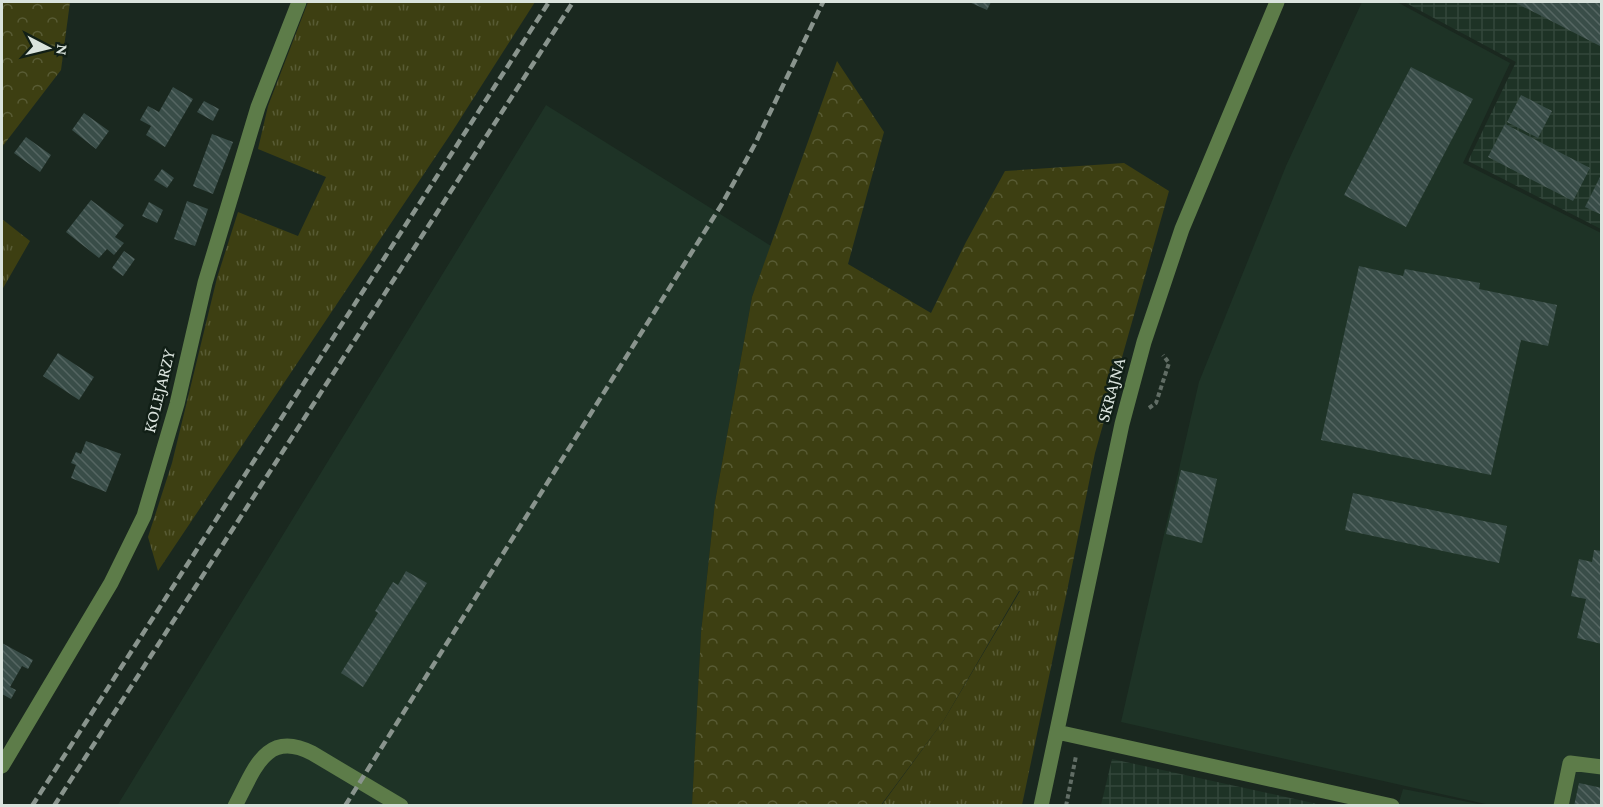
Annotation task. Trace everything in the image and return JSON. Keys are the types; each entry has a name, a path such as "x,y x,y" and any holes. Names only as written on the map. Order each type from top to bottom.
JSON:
{"street":[{"name":"KOLEJARZY","path":"2,766 111,583 144,516 177,404 205,283 251,129 299,2"},
{"name":"SKRAJNA","path":"1041,806 1122,424 1144,342 1182,229 1277,2"},
{"path":"1057,732 1392,806"},
{"path":"235,806 262,756 271,749 285,745 300,747 312,753 401,806"},
{"path":"1560,806 1570,762 1602,767"}],"shaded area":[{"path":"1362,2 1397,2 1510,63 1463,163 1601,233 1601,805 1490,805 1121,722 1199,382 1286,166"},
{"path":"1404,2 1601,2 1601,229 1468,161 1516,62"},
{"path":"546,105 771,246 752,297 715,502 701,633 692,805 117,806"},
{"path":"1112,759 1322,805 1101,805"},
{"path":"1403,789 1424,793 1483,805 1398,806"}],"green space":[{"path":"2,2 70,2 61,70 2,147"},
{"path":"308,2 535,2 450,135 158,571 148,537 172,463 217,278 238,212 298,236 326,177 258,149 268,106"},
{"path":"837,61 884,132 848,264 931,313 1005,171 1124,163 1169,191 1095,453 1067,591 1019,591 944,720 881,805 692,805 701,633 715,502 752,297"},
{"path":"2,219 30,241 2,290"},
{"path":"1020,591 1067,591 1022,805 881,806 944,720"}],"building":[{"path":"969,2 991,2 987,10"},
{"path":"1514,2 1602,2 1602,47"},
{"path":"1411,67 1473,99 1406,227 1344,195"},
{"path":"173,87 193,99 165,147 146,135 151,126 140,120 148,106 159,112"},
{"path":"1521,95 1552,111 1538,138 1507,122"},
{"path":"204,101 219,109 213,121 197,112"},
{"path":"84,113 109,131 96,149 72,130"},
{"path":"1505,124 1590,168 1573,201 1488,157"},
{"path":"212,134 233,142 213,194 193,186"},
{"path":"26,137 51,155 40,172 14,153"},
{"path":"162,169 174,178 167,188 154,180"},
{"path":"1602,173 1602,215 1585,207"},
{"path":"91,200 124,225 115,237 124,243 114,255 107,249 99,258 66,232"},
{"path":"187,201 208,209 195,246 174,239"},
{"path":"149,202 163,210 157,223 142,216"},
{"path":"124,251 135,259 123,276 112,268"},
{"path":"1359,266 1403,276 1405,269 1480,283 1479,289 1557,305 1548,346 1521,340 1491,475 1321,440"},
{"path":"58,353 94,377 79,400 43,376"},
{"path":"86,441 121,454 106,492 71,478 76,465 71,463 76,452 81,454"},
{"path":"1181,470 1217,479 1202,543 1166,534"},
{"path":"1353,493 1507,526 1499,563 1345,530"},
{"path":"1594,550 1602,551 1602,644 1577,638 1586,599 1571,596 1579,559 1592,562"},
{"path":"406,571 427,583 363,687 341,673 378,613 375,611 393,582 398,585"},
{"path":"2,643 33,660 28,669 22,666 10,687 16,690 11,699 2,694"},
{"path":"1579,783 1602,788 1602,806 1574,806"}],"railway":[{"path":"32,806 549,2"},
{"path":"54,806 573,2"},
{"path":"345,806 722,204 755,144 823,2"}]}
